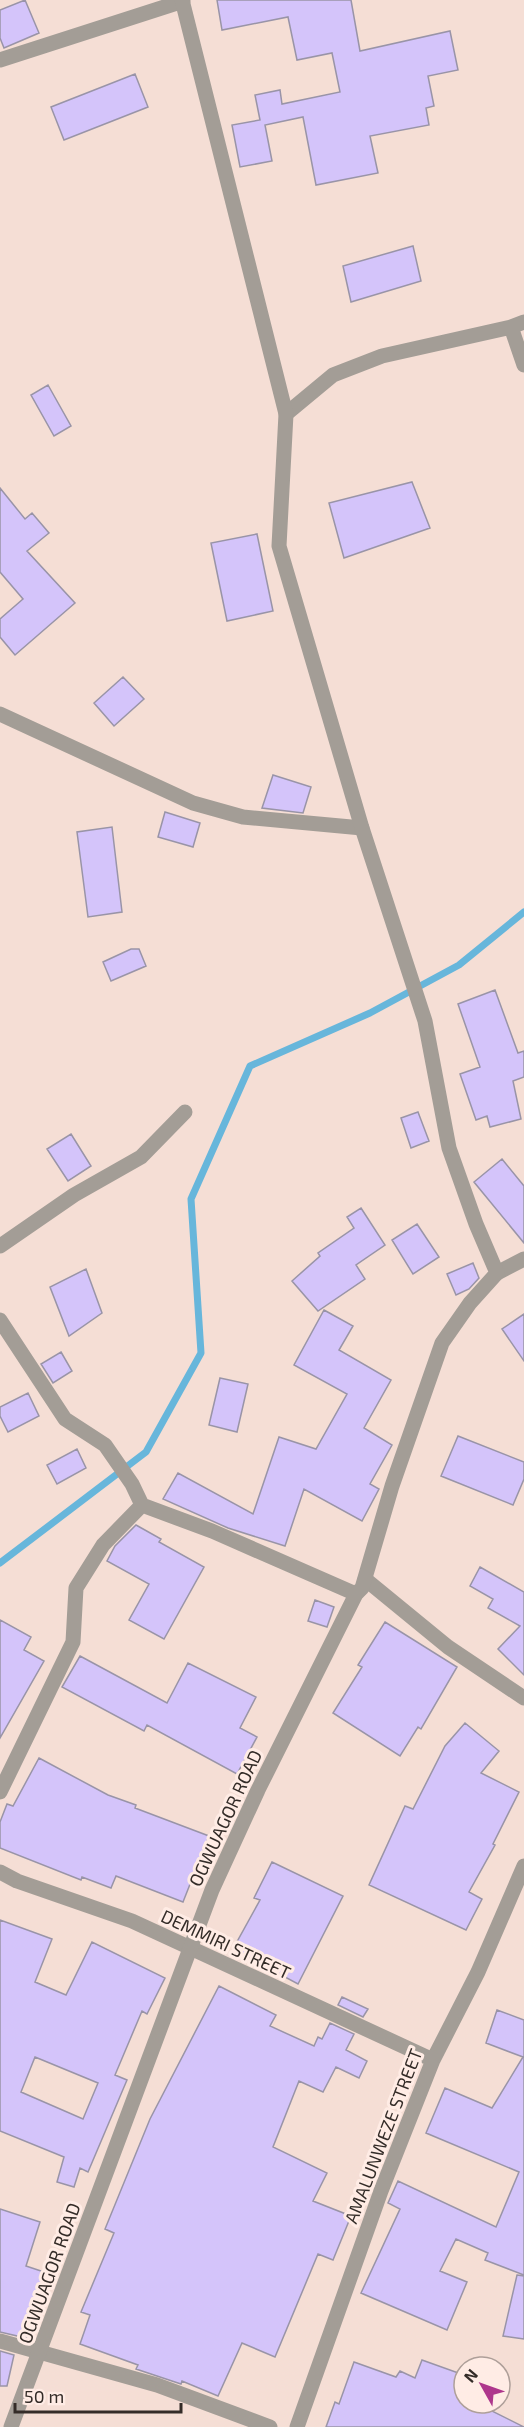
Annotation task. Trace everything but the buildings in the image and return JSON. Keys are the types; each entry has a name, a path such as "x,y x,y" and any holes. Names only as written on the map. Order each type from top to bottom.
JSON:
{"street":[{"path":"0,60 183,1 286,414 279,546 362,828 425,1021 449,1149 497,1273"},
{"path":"286,414 333,375 382,356 518,325 524,365"},
{"path":"0,714 193,803 243,817 362,828"},
{"path":"0,1246 74,1195 141,1157 184,1112"},
{"name":"OGWUAGOR ROAD","path":"11,2427 40,2355 189,1948 233,1843 365,1579 392,1486 442,1343 470,1303 497,1273 524,1259"},
{"path":"0,1320 65,1419 105,1445 132,1484 142,1505 212,1531 356,1594"},
{"path":"0,1792 73,1642 76,1588 103,1545 142,1505"},
{"path":"365,1579 448,1647 524,1698"},
{"name":"AMALUNWEZE STREET","path":"297,2427 381,2191 433,2060 478,1972 524,1866"},
{"name":"DEMMIRI STREET","path":"0,1872 16,1881 132,1922 433,2060"},
{"path":"0,2341 40,2355 157,2385 270,2427"}],"waterway":[{"path":"0,1563 146,1452 201,1353 191,1199 250,1066 370,1013 459,965 524,912"}]}
